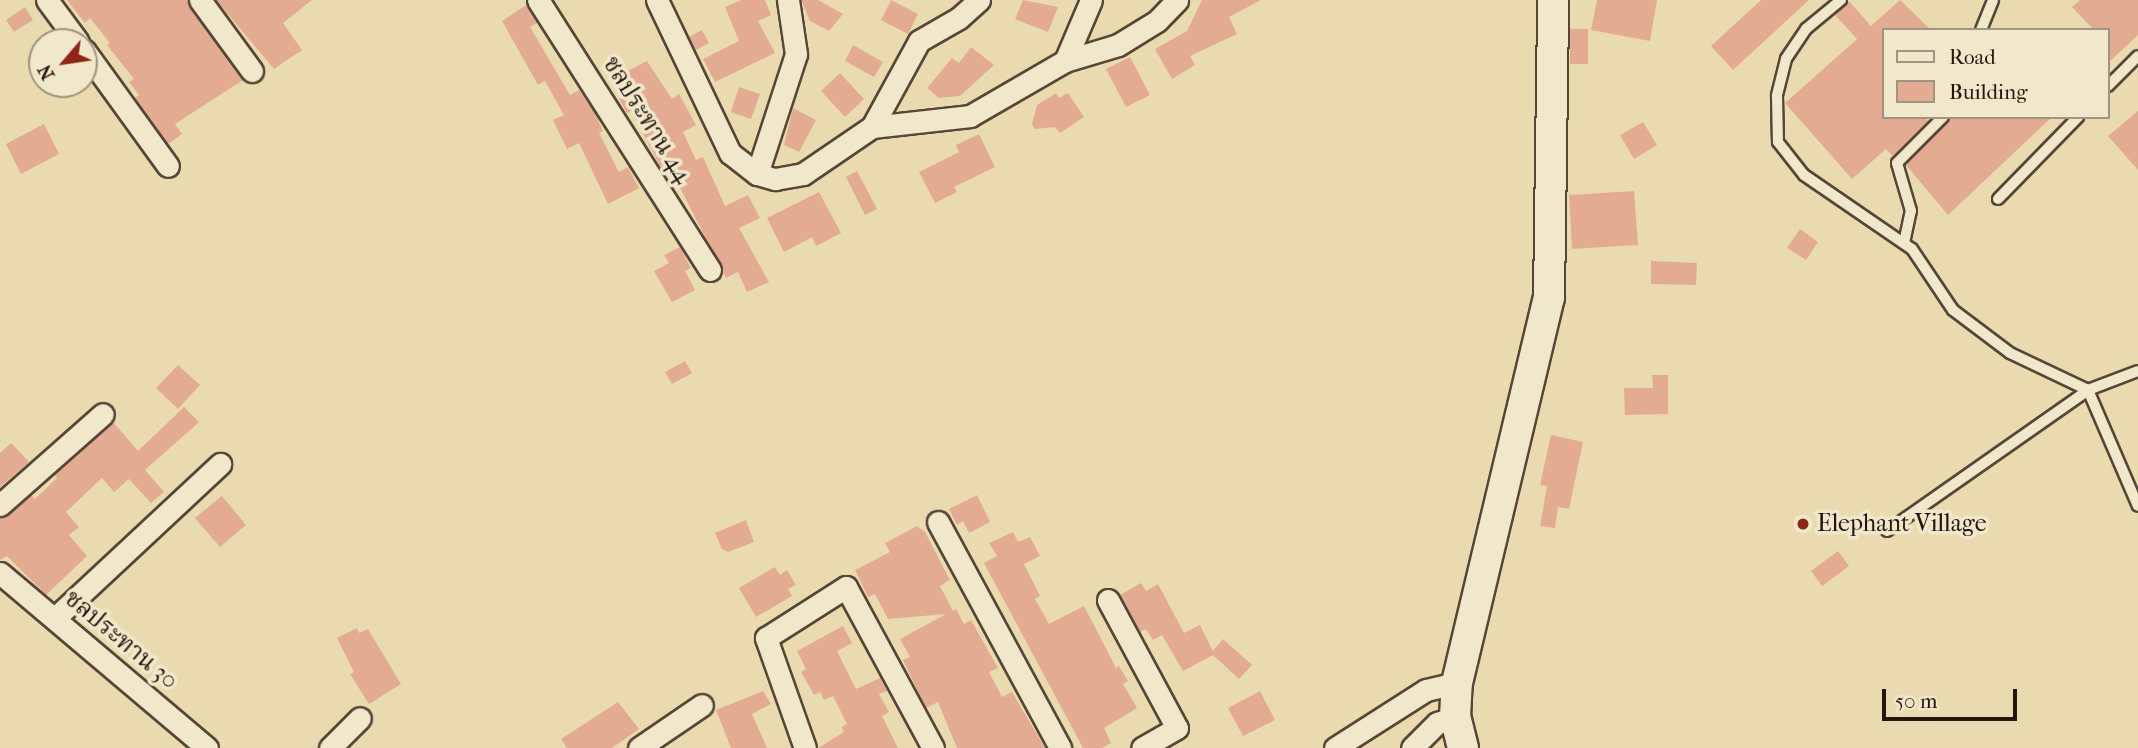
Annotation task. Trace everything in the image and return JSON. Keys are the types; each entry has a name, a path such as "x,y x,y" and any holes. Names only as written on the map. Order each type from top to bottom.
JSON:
{"street":[{"path":"47,0 68,28"},
{"path":"200,0 252,71"},
{"name":"ชลประทาน 44","path":"538,0 710,270"},
{"path":"657,0 730,153 757,174 775,180 803,174 872,127 919,41 960,18 979,0"},
{"path":"757,174 796,54 788,0"},
{"path":"1065,61 1091,0"},
{"path":"872,127 970,116 1065,61 1118,45 1157,20 1177,0"},
{"path":"1462,748 1455,717 1457,683 1549,298 1553,0"},
{"path":"98,69 168,166"},
{"path":"0,505 103,414"},
{"path":"55,618 220,464"},
{"path":"938,522 1060,748"},
{"name":"ชลประทาน 30","path":"0,574 207,748"},
{"path":"805,748 766,638 846,587 933,748"},
{"path":"1108,600 1177,728 1142,748"},
{"path":"1335,748 1426,690 1457,683"},
{"path":"639,748 702,705"},
{"path":"1412,748 1437,723 1455,717"},
{"path":"330,748 360,718"}],"lane":[{"path":"1841,0 1806,29 1786,59 1777,96 1778,142 1804,175 1904,243 1953,310 2010,354 2088,390 2138,506"},
{"path":"1983,28 1993,0"},
{"path":"2110,84 2138,56"},
{"path":"1904,243 1911,211 1897,163 1941,119"},
{"path":"1998,199 2076,119"},
{"path":"1887,531 2088,390 2138,371"}],"building":[{"path":"67,0 187,0 243,80 175,124 182,134 168,144 135,98 139,95 129,82 134,79 107,45 110,43 90,18 85,23"},
{"path":"216,0 312,0 283,23 302,50 274,69"},
{"path":"742,0 765,0 771,15 758,21 775,53 715,82 703,59 739,41 725,7"},
{"path":"801,0 818,0 843,14 829,31 810,21"},
{"path":"891,0 918,14 908,34 881,20"},
{"path":"1023,0 1058,7 1048,32 1015,19"},
{"path":"1202,0 1261,0 1229,17 1237,34 1190,56 1195,65 1172,79 1155,49 1187,31"},
{"path":"1597,0 1657,0 1650,41 1591,30"},
{"path":"1761,0 1809,0 1733,70 1711,46"},
{"path":"1900,0 1929,28 1882,28 1882,119 1928,121 1893,156 1886,149 1852,179 1785,103 1857,39 1835,15 1849,1 1871,26"},
{"path":"2080,0 2138,0 2138,35 2110,61 2110,28 2092,28 2072,7"},
{"path":"526,5 537,23 530,27 570,95 579,90 595,113 603,131 599,133 619,172 628,167 639,188 608,204 579,143 567,149 553,120 564,115 545,81 538,85 502,21"},
{"path":"25,7 33,20 14,32 6,20"},
{"path":"1570,29 1588,29 1588,64 1570,64"},
{"path":"702,30 709,43 696,50 689,37"},
{"path":"853,45 883,62 874,77 845,61"},
{"path":"971,47 994,65 960,96 939,98 927,88 952,58 959,63"},
{"path":"1130,57 1150,95 1126,107 1106,69"},
{"path":"647,61 672,99 679,94 696,125 683,132 696,160 703,157 725,206 748,195 760,218 739,228 769,282 747,292 738,272 726,278 670,168 663,171 631,111 627,113 619,99 623,97 614,78"},
{"path":"840,73 864,99 845,117 821,91"},
{"path":"739,87 760,94 751,119 731,112"},
{"path":"1056,93 1059,98 1068,93 1084,117 1060,133 1055,127 1035,129 1032,124 1037,105"},
{"path":"793,108 816,120 799,152 784,145"},
{"path":"2138,111 2138,170 2108,136"},
{"path":"1949,119 2050,119 1948,215 1906,165"},
{"path":"1643,122 1657,145 1634,159 1620,135"},
{"path":"44,124 59,154 21,174 6,144"},
{"path":"979,134 995,167 954,187 957,192 935,203 919,172 959,152 956,145"},
{"path":"857,171 877,209 865,215 846,177"},
{"path":"1634,191 1638,245 1572,249 1569,195"},
{"path":"819,192 841,233 816,246 812,237 784,252 767,218"},
{"path":"1800,229 1818,242 1806,260 1787,248"},
{"path":"680,247 691,268 685,271 695,290 672,302 654,271 669,263 664,255"},
{"path":"1651,261 1697,263 1696,285 1651,284"},
{"path":"685,361 692,373 672,384 665,372"},
{"path":"178,365 200,385 178,409 156,388"},
{"path":"1652,375 1668,375 1668,414 1625,415 1624,388 1653,388"},
{"path":"184,407 199,422 145,470 164,492 151,503 129,479 114,492 102,478 66,512 79,527 69,535 87,556 46,595 7,556 0,560 0,518 31,495 35,499 57,478 54,475 113,422 138,451"},
{"path":"1551,435 1583,442 1569,509 1558,507 1555,528 1540,526 1547,486 1540,485"},
{"path":"11,443 29,462 0,487 0,453"},
{"path":"977,495 990,522 969,533 963,521 957,525 949,509"},
{"path":"222,496 246,525 220,547 195,518"},
{"path":"746,520 754,542 728,552 722,549 715,533"},
{"path":"917,526 925,532 950,580 940,586 953,611 956,609 964,624 971,620 998,668 989,672 1002,697 1012,692 1045,748 957,748 938,702 926,708 903,660 910,657 900,639 946,614 888,619 875,594 868,597 855,570 890,552 885,543"},
{"path":"1013,532 1018,542 1030,537 1040,556 1024,564 1040,596 1035,599 1049,624 1084,606 1116,668 1119,666 1128,681 1123,684 1137,708 1104,728 1111,743 1102,748 1083,748 984,563 997,556 989,543"},
{"path":"1838,551 1849,566 1822,586 1811,571"},
{"path":"775,567 780,575 787,570 796,585 788,589 792,596 756,617 739,588"},
{"path":"1141,583 1146,591 1158,584 1184,633 1200,625 1213,651 1223,639 1252,665 1239,679 1213,655 1183,671 1162,635 1153,640 1146,629 1140,632 1120,595"},
{"path":"843,626 852,643 837,651 856,689 880,678 887,691 879,694 889,712 882,716 898,748 818,748 844,732 842,727 847,724 833,696 824,700 820,692 814,695 801,672 806,669 797,651"},
{"path":"357,628 359,633 368,629 401,684 369,704 350,674 354,672 337,638"},
{"path":"763,691 771,704 752,714 767,748 731,748 716,710"},
{"path":"1260,691 1275,720 1243,736 1228,708"},
{"path":"618,702 639,729 612,748 567,748 561,739"}],"place":[{"name":"Elephant Village","path":"1803,524"}]}
